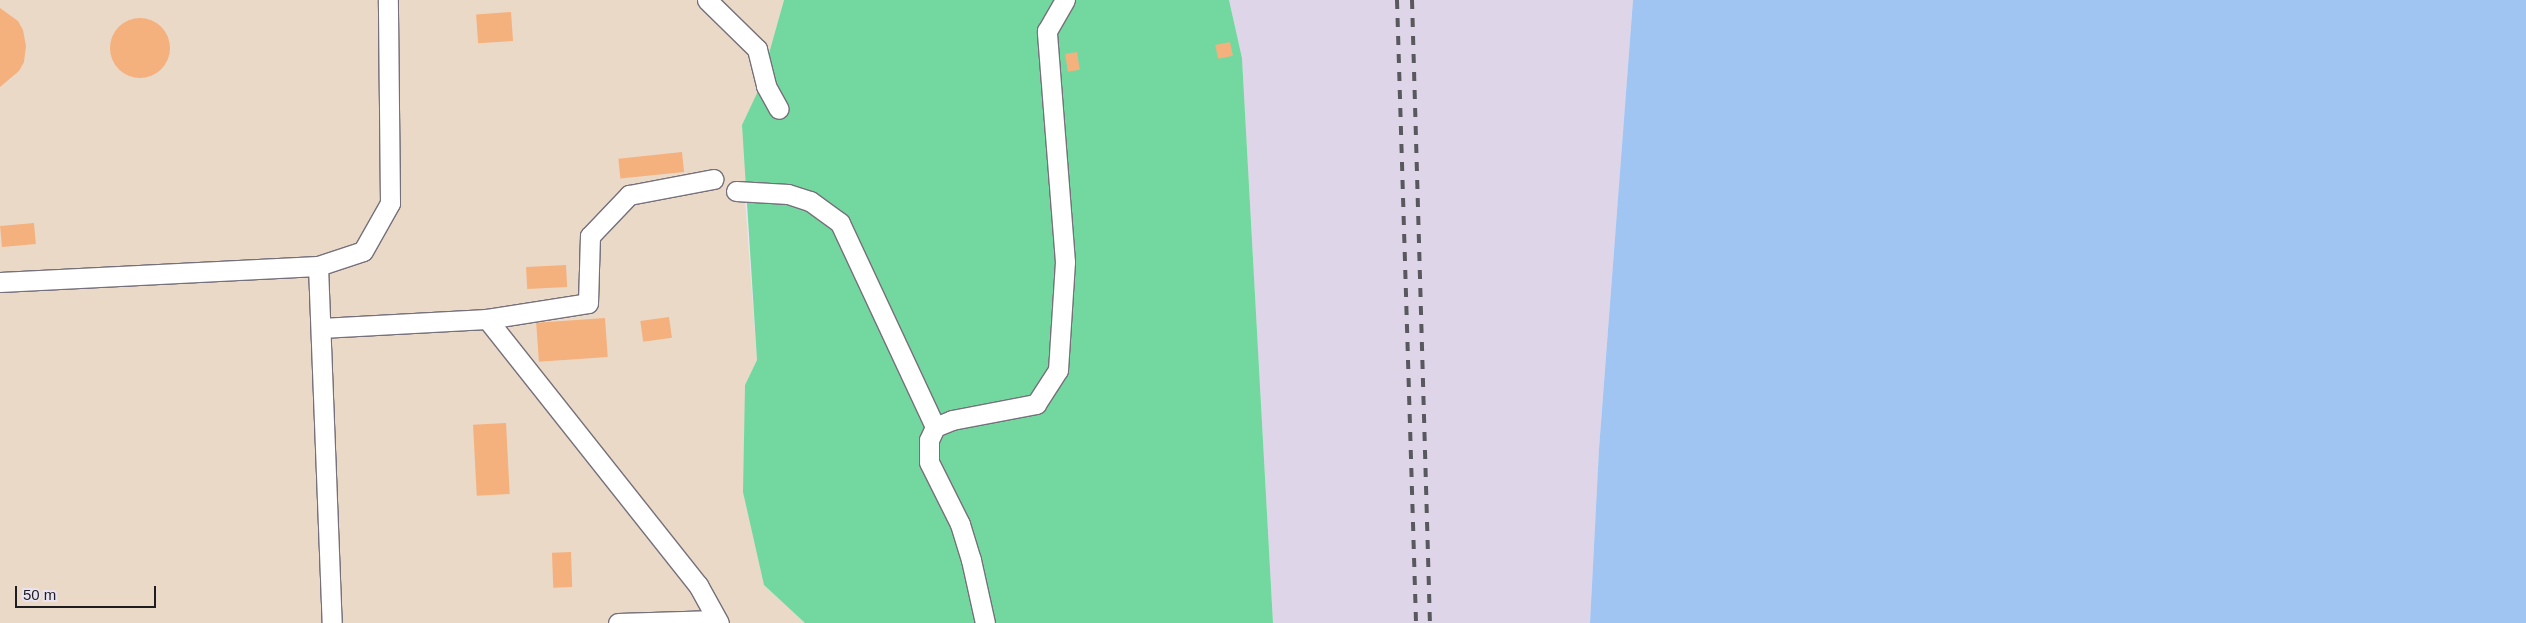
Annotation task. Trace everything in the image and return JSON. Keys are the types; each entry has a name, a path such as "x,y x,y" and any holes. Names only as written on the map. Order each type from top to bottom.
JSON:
{"lane":[{"path":"0,282 318,266 363,251 390,203 388,0"},
{"path":"707,0 756,49 766,86 779,109"},
{"path":"985,623 971,560 960,524 928,462 929,440 935,426 952,420 1036,404 1058,370 1065,262 1047,30 1064,0"},
{"path":"321,328 486,320 588,303 590,236 629,195 714,179"},
{"path":"736,191 788,194 810,201 840,223 935,426"},
{"path":"318,266 332,623"},
{"path":"486,320 698,585 718,621 618,623"}],"shaded area":[{"path":"0,0 784,0 759,89 745,200 757,360 745,385 764,585 805,623 0,623"},
{"path":"1229,0 1633,0 1599,449 1590,623 1273,623 1242,58"}],"green space":[{"path":"784,0 1229,0 1242,58 1273,623 805,623 764,585 743,492 745,385 757,360 742,125 759,89"}],"water":[{"path":"1633,0 2526,0 2526,623 1590,623 1599,449"}],"building":[{"path":"0,8 18,21 23,30 26,46 24,62 19,71 0,87"},
{"path":"511,12 513,41 478,43 476,14"},
{"path":"140,18 157,23 165,31 170,48 165,65 157,73 140,78 123,73 115,65 110,48 115,31 123,23"},
{"path":"1230,42 1233,56 1218,59 1215,45"},
{"path":"1077,52 1080,70 1068,72 1065,54"},
{"path":"682,152 684,172 620,179 618,159"},
{"path":"34,223 36,244 2,247 0,226"},
{"path":"566,265 567,287 527,289 526,267"},
{"path":"669,317 672,338 643,342 640,321"},
{"path":"605,318 608,357 539,362 536,323"},
{"path":"506,423 510,494 477,496 473,425"},
{"path":"571,552 572,587 553,588 552,553"}],"railway":[{"path":"1397,0 1416,623"},
{"path":"1412,0 1430,623"}]}
